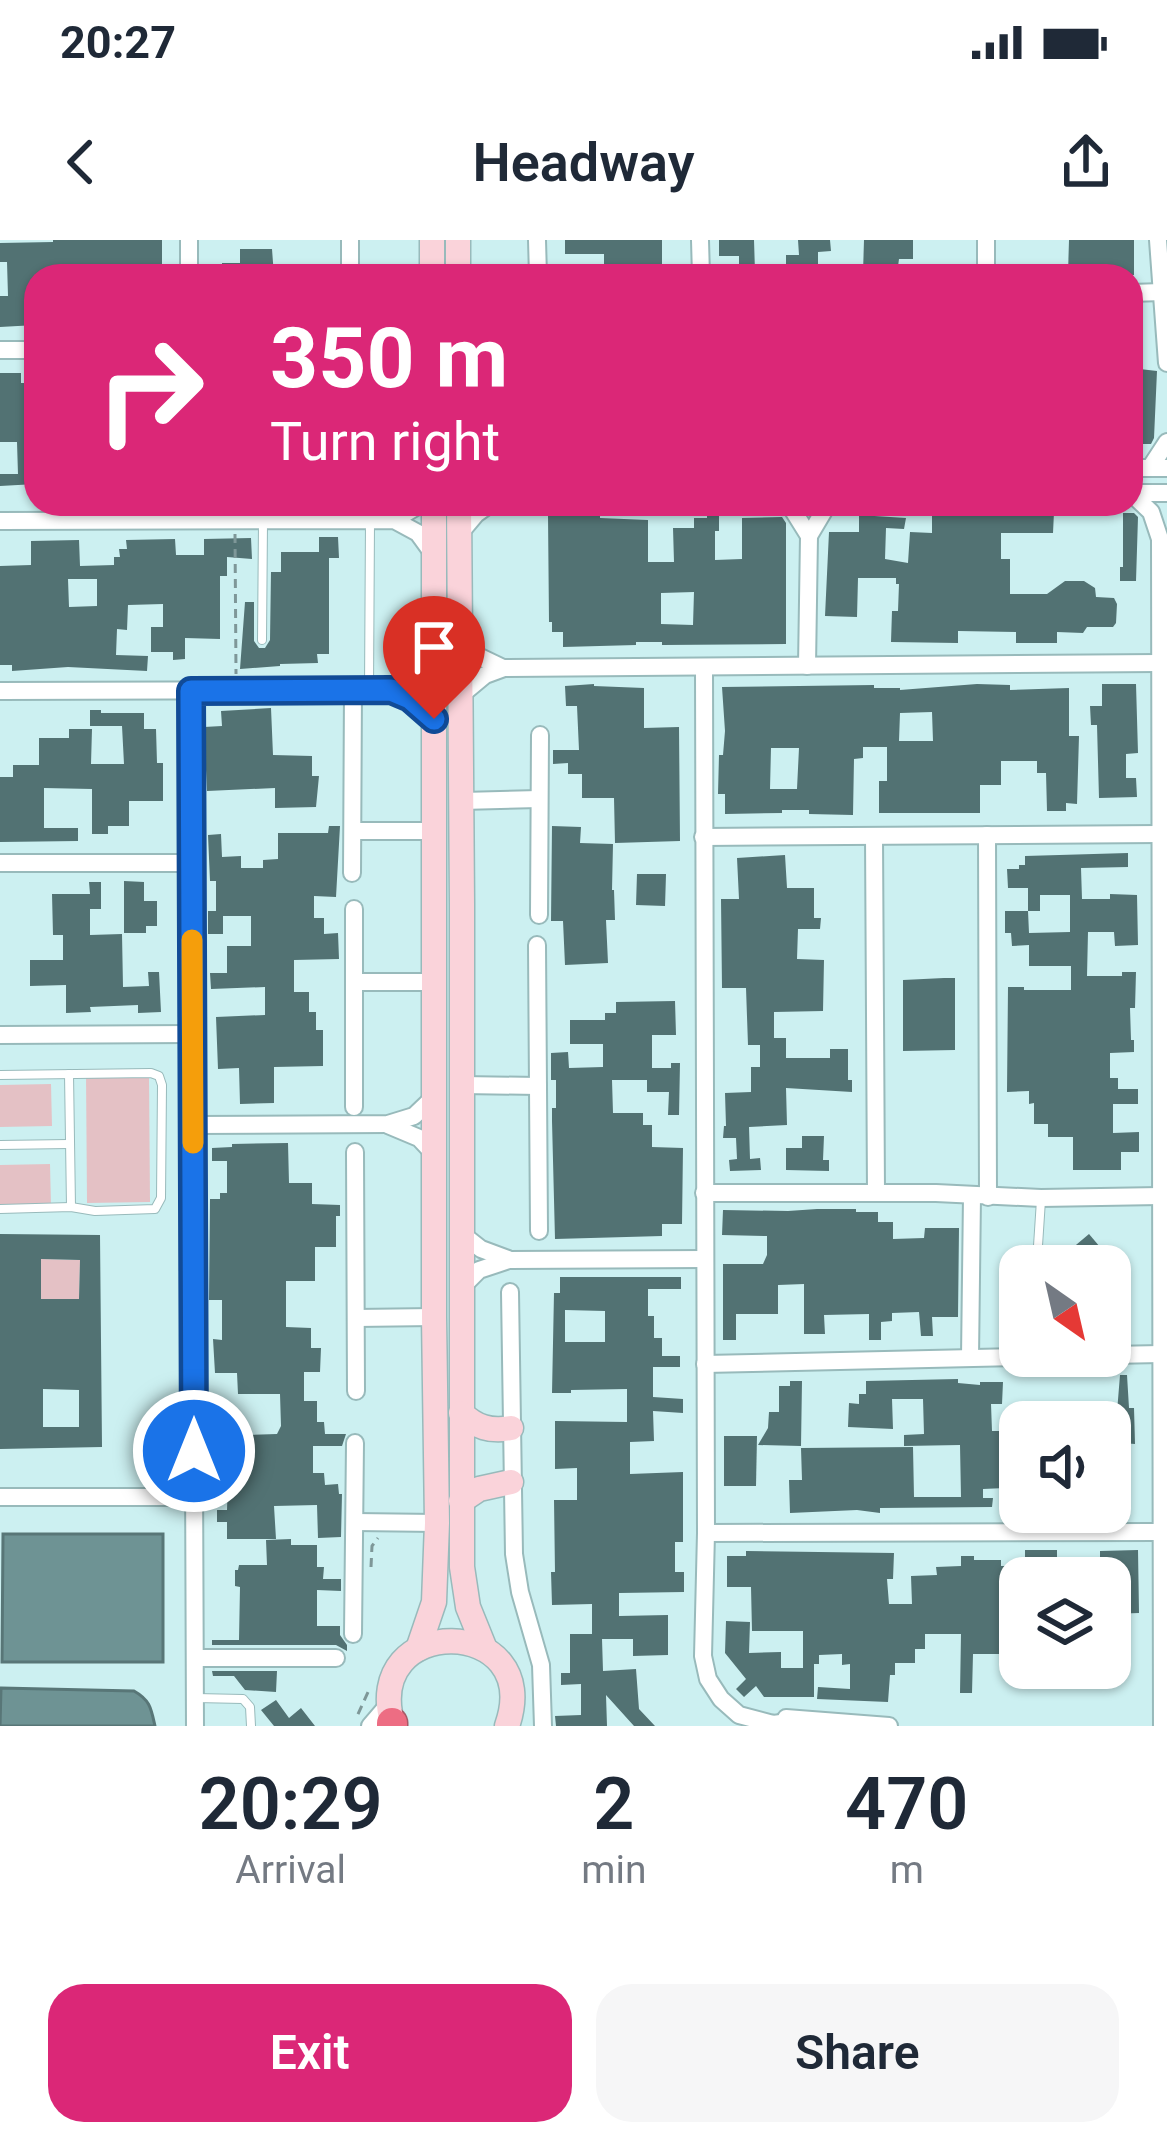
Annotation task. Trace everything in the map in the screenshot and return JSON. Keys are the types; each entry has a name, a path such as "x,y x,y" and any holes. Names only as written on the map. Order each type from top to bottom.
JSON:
{"main road":[{"path":"418,1648 434,1602 437,1523 434,516"},
{"path":"459,516 461,1501 464,1586 485,1649"},
{"path":"436,831 443,849 447,903 454,909 462,904"},
{"path":"461,1413 478,1426 511,1428"},
{"path":"461,1501 479,1489 511,1483"},
{"path":"387,1721 390,1689 405,1659 418,1648 452,1640 485,1649 500,1664 510,1682 513,1702 507,1726"}],"street":[{"path":"1158,240 1167,363"},
{"path":"1143,292 1162,292"},
{"path":"1159,468 1167,442"},
{"path":"1143,505 1160,538"},
{"path":"0,521 106,516"},
{"path":"214,516 394,520 418,533 435,555"},
{"path":"394,520 401,516"},
{"path":"460,533 474,516"},
{"path":"796,516 809,536"},
{"path":"807,666 809,536 821,516"},
{"path":"1162,1726 1164,953 1159,663 1160,538 1167,519"},
{"path":"460,640 480,658 504,668"},
{"path":"0,691 391,690 410,683 434,663"},
{"path":"461,694 485,675 504,668 1159,663"},
{"path":"704,667 704,1637 708,1679 729,1708 761,1723 889,1726"},
{"path":"352,873 361,690"},
{"path":"391,690 410,698 434,719"},
{"path":"191,691 195,1726"},
{"path":"538,915 540,735"},
{"path":"461,801 539,799"},
{"path":"352,831 436,831"},
{"path":"703,837 1160,834"},
{"path":"970,1358 980,1196 987,835"},
{"path":"874,836 876,1193"},
{"path":"0,863 192,863"},
{"path":"354,1107 355,909"},
{"path":"538,945 539,1232"},
{"path":"354,982 434,982"},
{"path":"0,1035 192,1034"},
{"path":"462,1084 538,1086"},
{"path":"193,1125 388,1124 414,1116 434,1097"},
{"path":"388,1124 410,1132 435,1155"},
{"path":"355,1152 356,1391"},
{"path":"704,1193 1160,1196"},
{"path":"462,1234 481,1249 509,1260"},
{"path":"461,1288 479,1270 509,1260 705,1259"},
{"path":"510,1292 515,1567 541,1665 543,1726"},
{"path":"356,1318 434,1317"},
{"path":"1131,1355 1161,1354"},
{"path":"706,1364 999,1357"},
{"path":"353,1634 356,1443"},
{"path":"0,1497 194,1497"},
{"path":"355,1522 437,1523"},
{"path":"706,1533 1160,1532"},
{"path":"195,1658 336,1658"}],"lane":[{"path":"262,640 263,520"},
{"path":"361,690 370,520"},
{"path":"0,1075 151,1072 162,1084 158,1207 146,1211 0,1209"},
{"path":"69,1074 71,1207"},
{"path":"0,1145 69,1144"},
{"path":"1038,1245 1041,1198"},
{"path":"195,1698 243,1699 250,1707 251,1726"}],"path":[{"path":"236,520 236,691"},
{"path":"370,1568 374,1541 384,1536"},
{"path":"353,1726 372,1683"}],"shaded area":[{"path":"149,1074 150,1202 87,1203 86,1075"},
{"path":"51,1084 52,1126 0,1127 0,1085"},
{"path":"50,1164 51,1206 0,1207 0,1165"},
{"path":"41,1259 80,1260 79,1299 41,1299"}],"water":[{"path":"3,1534 163,1534 163,1662 2,1662"},
{"path":"1,1688 134,1691 149,1705 155,1726 0,1726"}],"building":[{"path":"162,240 162,264 24,264 24,326 0,327 0,296 8,296 7,262 0,262 0,243"},
{"path":"565,240 662,240 662,264 604,264 604,254 565,254"},
{"path":"719,240 754,240 755,264 739,264 739,256 719,256"},
{"path":"798,240 830,240 831,251 818,252 818,264 786,264 786,255 799,255"},
{"path":"864,240 913,240 913,259 863,264"},
{"path":"1069,240 1134,240 1134,264 1068,264"},
{"path":"240,249 272,249 273,264 222,264 240,263"},
{"path":"1143,369 1157,371 1151,444 1143,444"},
{"path":"0,373 21,373 24,485 0,486 0,474 18,474 17,442 0,442"},
{"path":"548,516 648,520 648,562 674,562 673,528 694,528 694,518 719,516 715,560 742,559 742,518 782,517 786,523 786,644 636,642 563,647 563,632 552,632","holes":["694,592 693,625 661,624 661,593"]},
{"path":"859,516 906,518 904,529 886,528 885,559 908,563 910,532 932,533 932,516 1054,516 1053,533 1001,533 1001,559 1010,559 1010,594 1047,594 1065,581 1084,581 1095,588 1096,597 1114,598 1116,623 1087,627 1083,633 1057,632 1057,643 1016,643 1016,632 958,631 958,643 891,642 892,611 898,611 896,578 858,578 857,617 825,616 829,532 859,532"},
{"path":"1123,516 1137,516 1136,581 1120,581"},
{"path":"319,537 338,537 339,558 329,558 329,654 317,654 318,663 240,669 245,602 254,602 254,641 265,648 270,640 271,572 281,572 281,552 319,552"},
{"path":"251,538 252,559 227,557 227,576 220,576 220,639 185,638 185,659 173,660 173,652 151,652 151,627 163,627 163,604 128,605 127,630 117,629 116,655 148,656 147,671 68,667 12,671 12,665 0,665 0,566 31,565 31,541 79,540 80,566 114,565 119,549 127,549 126,540 175,539 176,555 204,555 204,539","holes":["68,579 97,579 97,606 69,607"]},
{"path":"977,684 1010,685 1010,690 1069,688 1069,736 1079,736 1077,804 1066,803 1066,811 1047,811 1046,773 1037,773 1037,761 1001,761 1001,785 980,785 980,813 879,813 879,781 887,781 887,747 863,747 863,758 854,759 853,815 809,814 809,810 725,814 725,794 718,794 725,731 722,687 874,685 900,690","holes":["932,712 933,741 899,741 900,713","771,748 799,748 797,789 770,789"]},
{"path":"1102,684 1136,684 1138,753 1126,754 1126,778 1136,778 1137,797 1099,798 1097,725 1091,725 1090,706 1102,706"},
{"path":"565,686 644,688 644,728 679,727 680,841 615,843 614,798 582,798 582,774 568,774 568,763 553,764 553,750 579,750 577,706 566,706"},
{"path":"271,708 273,755 312,756 312,776 319,776 316,807 275,808 275,788 207,791 204,727 222,726 221,711"},
{"path":"90,710 144,713 144,729 156,729 157,763 163,763 163,801 129,801 129,826 108,826 108,834 92,834 92,789 44,788 44,828 78,828 78,841 0,842 0,777 13,777 13,765 39,765 39,738 69,738 69,729 92,729 91,764 124,764 122,726 90,726"},
{"path":"329,826 340,826 336,897 314,896 314,918 324,918 324,934 338,933 339,959 294,960 294,992 309,992 309,1012 316,1012 316,1030 323,1030 323,1066 274,1067 274,1103 240,1104 239,1068 218,1069 216,1017 265,1015 265,987 211,989 210,973 227,973 227,946 251,946 251,916 223,916 223,934 208,934 208,911 216,911 216,881 210,881 208,835 221,834 222,857 241,856 241,868 263,868 263,860 278,859 278,833 328,833"},
{"path":"552,826 581,827 580,843 613,844 615,920 606,920 608,963 565,965 563,921 551,921"},
{"path":"1128,853 1128,867 1081,868 1082,899 1137,895 1138,945 1115,946 1114,932 1088,932 1087,976 1136,972 1135,1008 1130,1008 1134,1052 1110,1053 1110,1078 1118,1078 1118,1089 1138,1089 1138,1104 1113,1104 1113,1133 1139,1132 1139,1152 1121,1152 1121,1170 1073,1170 1073,1137 1048,1137 1048,1124 1034,1124 1029,1091 1007,1092 1008,987 1071,990 1071,966 1029,966 1029,945 1012,946 1011,933 1005,933 1005,911 1028,911 1028,888 1008,888 1007,869 1025,865 1025,856","holes":["1040,895 1070,895 1070,932 1029,933 1028,911 1040,911"]},
{"path":"785,855 787,888 814,888 814,918 821,918 820,929 798,929 797,959 824,960 823,1011 774,1012 774,1038 786,1038 786,1058 830,1058 830,1049 848,1049 852,1092 786,1088 787,1125 749,1127 750,1159 760,1158 761,1170 730,1171 729,1160 737,1159 736,1138 723,1138 725,1093 751,1092 751,1067 760,1067 760,1045 748,1045 746,988 722,988 721,899 739,899 737,858"},
{"path":"637,874 666,874 665,906 636,905"},
{"path":"124,881 144,882 144,901 157,901 157,926 146,926 146,933 124,933"},
{"path":"89,882 101,882 101,909 90,909 90,935 122,934 123,987 149,986 148,972 159,972 161,1012 138,1013 138,1005 66,1013 66,985 30,986 30,960 63,960 63,935 53,935 52,894 90,894"},
{"path":"955,978 955,1050 903,1051 903,980"},
{"path":"675,1001 676,1035 652,1035 652,1068 680,1063 679,1115 668,1115 669,1092 647,1092 647,1080 612,1080 613,1113 643,1113 643,1125 652,1125 652,1147 683,1148 682,1224 662,1224 662,1236 555,1239 552,1108 556,1108 556,1080 551,1080 551,1053 568,1052 569,1068 603,1067 603,1044 570,1044 570,1020 605,1020 605,1013 616,1013 616,1002"},
{"path":"802,1136 824,1136 823,1160 829,1160 829,1171 786,1170 786,1148 802,1148"},
{"path":"288,1143 289,1183 312,1183 312,1204 340,1205 336,1247 315,1247 315,1281 286,1281 286,1327 311,1328 311,1348 321,1348 320,1372 304,1372 304,1401 317,1401 317,1422 324,1422 325,1434 346,1434 342,1446 313,1446 313,1473 324,1473 325,1485 338,1484 342,1494 341,1537 318,1538 317,1505 274,1506 276,1539 227,1539 227,1522 217,1522 217,1510 227,1510 228,1479 214,1479 214,1435 219,1435 219,1424 248,1424 248,1435 277,1434 280,1394 238,1394 237,1373 215,1373 213,1339 222,1340 222,1300 209,1300 210,1199 227,1193 227,1161 212,1161 212,1148"},
{"path":"723,1210 878,1212 878,1222 893,1222 893,1239 924,1238 925,1228 959,1228 958,1317 932,1317 933,1336 921,1336 919,1312 892,1313 892,1321 881,1322 881,1340 869,1340 869,1314 824,1315 825,1334 804,1334 804,1284 778,1285 778,1314 736,1314 736,1340 723,1340 723,1264 763,1264 767,1236 722,1235"},
{"path":"0,1234 100,1235 102,1447 0,1449","holes":["41,1259 80,1260 79,1299 41,1299","43,1389 79,1390 79,1427 43,1427"]},
{"path":"1089,1234 1098,1245 1076,1245"},
{"path":"560,1277 681,1277 681,1289 648,1289 648,1316 654,1316 654,1338 662,1338 662,1356 680,1356 680,1367 653,1367 653,1397 683,1399 683,1413 653,1411 654,1441 630,1442 630,1474 683,1472 683,1542 675,1542 675,1572 684,1572 684,1592 619,1593 619,1616 668,1615 668,1655 633,1656 633,1639 602,1639 603,1671 636,1669 639,1709 655,1726 634,1726 606,1695 607,1726 556,1726 555,1716 581,1715 581,1684 561,1685 561,1673 570,1673 570,1634 592,1634 592,1604 552,1605 554,1500 577,1500 577,1468 555,1469 555,1421 627,1422 627,1389 552,1393 554,1293 560,1293","holes":["565,1310 605,1311 605,1342 565,1342"]},
{"path":"1120,1377 1127,1377 1129,1401 1118,1401"},
{"path":"790,1381 802,1381 801,1446 758,1445 768,1428 769,1412 779,1412 779,1386 790,1386"},
{"path":"866,1381 1003,1382 1002,1401 991,1404 992,1431 999,1431 999,1488 983,1489 983,1498 993,1498 992,1507 790,1513 789,1480 802,1480 801,1448 913,1447 914,1497 961,1497 960,1445 904,1446 904,1435 924,1434 923,1399 892,1399 893,1429 848,1427 849,1403 859,1404 859,1394 866,1394"},
{"path":"1131,1408 1134,1408 1135,1444 1131,1444"},
{"path":"724,1436 757,1436 756,1486 724,1486"},
{"path":"291,1539 291,1545 317,1545 317,1567 324,1567 323,1579 341,1579 341,1591 317,1590 317,1626 340,1626 347,1651 336,1645 212,1645 212,1640 239,1640 240,1587 235,1586 235,1570 239,1565 267,1565 266,1540"},
{"path":"1025,1550 1057,1550 1057,1557 1025,1557"},
{"path":"1138,1550 1139,1613 1131,1613 1131,1557 1100,1557 1100,1551"},
{"path":"746,1551 894,1553 893,1579 887,1579 889,1604 912,1604 911,1576 937,1575 936,1567 961,1566 961,1556 974,1556 974,1560 999,1560 999,1654 973,1654 972,1693 960,1693 961,1634 925,1634 925,1649 915,1649 915,1663 895,1663 888,1702 817,1699 818,1687 850,1689 850,1664 842,1665 842,1654 819,1655 819,1664 814,1664 814,1697 764,1697 756,1686 744,1697 736,1689 746,1679 725,1653 726,1621 750,1622 749,1653 781,1652 781,1668 803,1668 803,1631 752,1631 751,1587 727,1587 727,1556 746,1556"},
{"path":"212,1671 277,1671 276,1692 245,1690 234,1676 213,1676"},
{"path":"276,1700 289,1718 301,1708 315,1726 274,1726 261,1710"}],"slow traffic":[{"path":"192,940 193,1143"}],"route":[{"path":"194,1451 191,691 391,690 419,704 434,719"}]}
